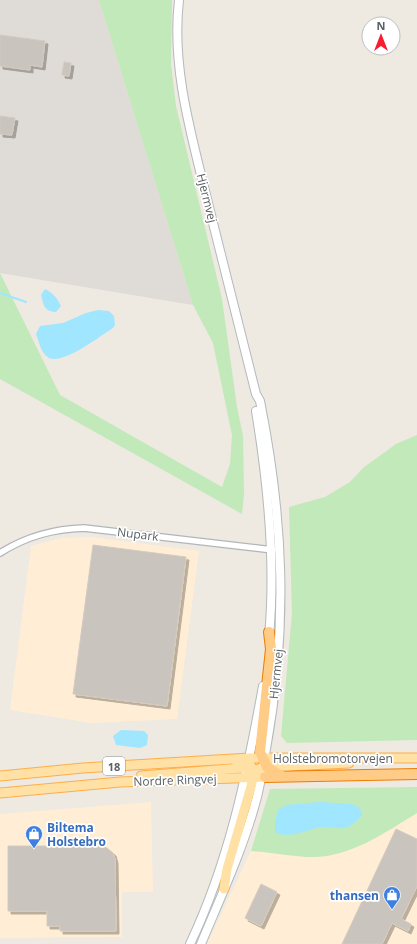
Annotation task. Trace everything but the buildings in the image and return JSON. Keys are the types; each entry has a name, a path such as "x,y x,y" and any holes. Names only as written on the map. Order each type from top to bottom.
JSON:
{"highway":[{"path":"258,769 271,650 269,632"},
{"name":"Holstebromotorvejen","path":"258,769 282,776 417,774"}],"main road":[{"name":"Holstebromotorvejen","path":"250,758 258,769 372,763 402,758 417,758"},
{"name":"Nordre Ringvej","path":"0,776 83,768 250,758"},
{"path":"224,890 227,870 252,783 258,769 238,760 229,759"},
{"name":"Nordre Ringvej","path":"0,793 258,769"}],"street":[{"name":"Hjermvej","path":"179,0 177,41 182,86 200,171 256,394 260,401 273,472 280,551 281,615 277,677 258,769 203,916 190,944"},
{"name":"Hjermvej","path":"250,758 266,670 269,632 270,550 268,496 255,402 256,394"},
{"name":"Nupark","path":"0,553 26,538 63,529 84,528 280,551"},
{"path":"201,944 224,890"}],"shaded area":[{"path":"0,0 99,0 193,305 0,273"},
{"path":"91,537 199,551 177,719 91,723 10,710 31,546 61,538"},
{"path":"151,802 153,892 122,892 122,937 0,938 0,814"},
{"path":"417,813 417,944 207,944 251,851 314,857 364,844"}],"green space":[{"path":"99,0 172,0 171,64 176,106 222,299 237,407 243,436 244,494 242,514 0,379 0,273 60,395 222,487 230,464 232,435 213,343 193,305"},
{"path":"417,435 417,740 287,743 281,736 292,613 289,507 325,497 350,482 363,468 396,444"},
{"path":"417,787 417,813 368,842 354,848 341,853 313,857 251,851 270,789"}],"water":[{"path":"45,289 54,296 61,306 56,312 47,309 44,305 41,295"},
{"path":"98,310 109,311 114,316 115,325 113,328 72,354 55,359 49,358 44,354 36,334 40,326 63,323 86,313"},
{"path":"121,730 144,731 148,735 147,745 140,748 116,745 113,736"},
{"path":"320,802 352,804 360,808 362,815 354,823 344,828 322,827 287,835 275,832 275,823 278,810 286,805"}],"waterway":[{"path":"0,293 26,302"}],"place":[{"name":"Biltema Holstebro","path":"34,849"},
{"name":"thansen","path":"392,910"}]}
